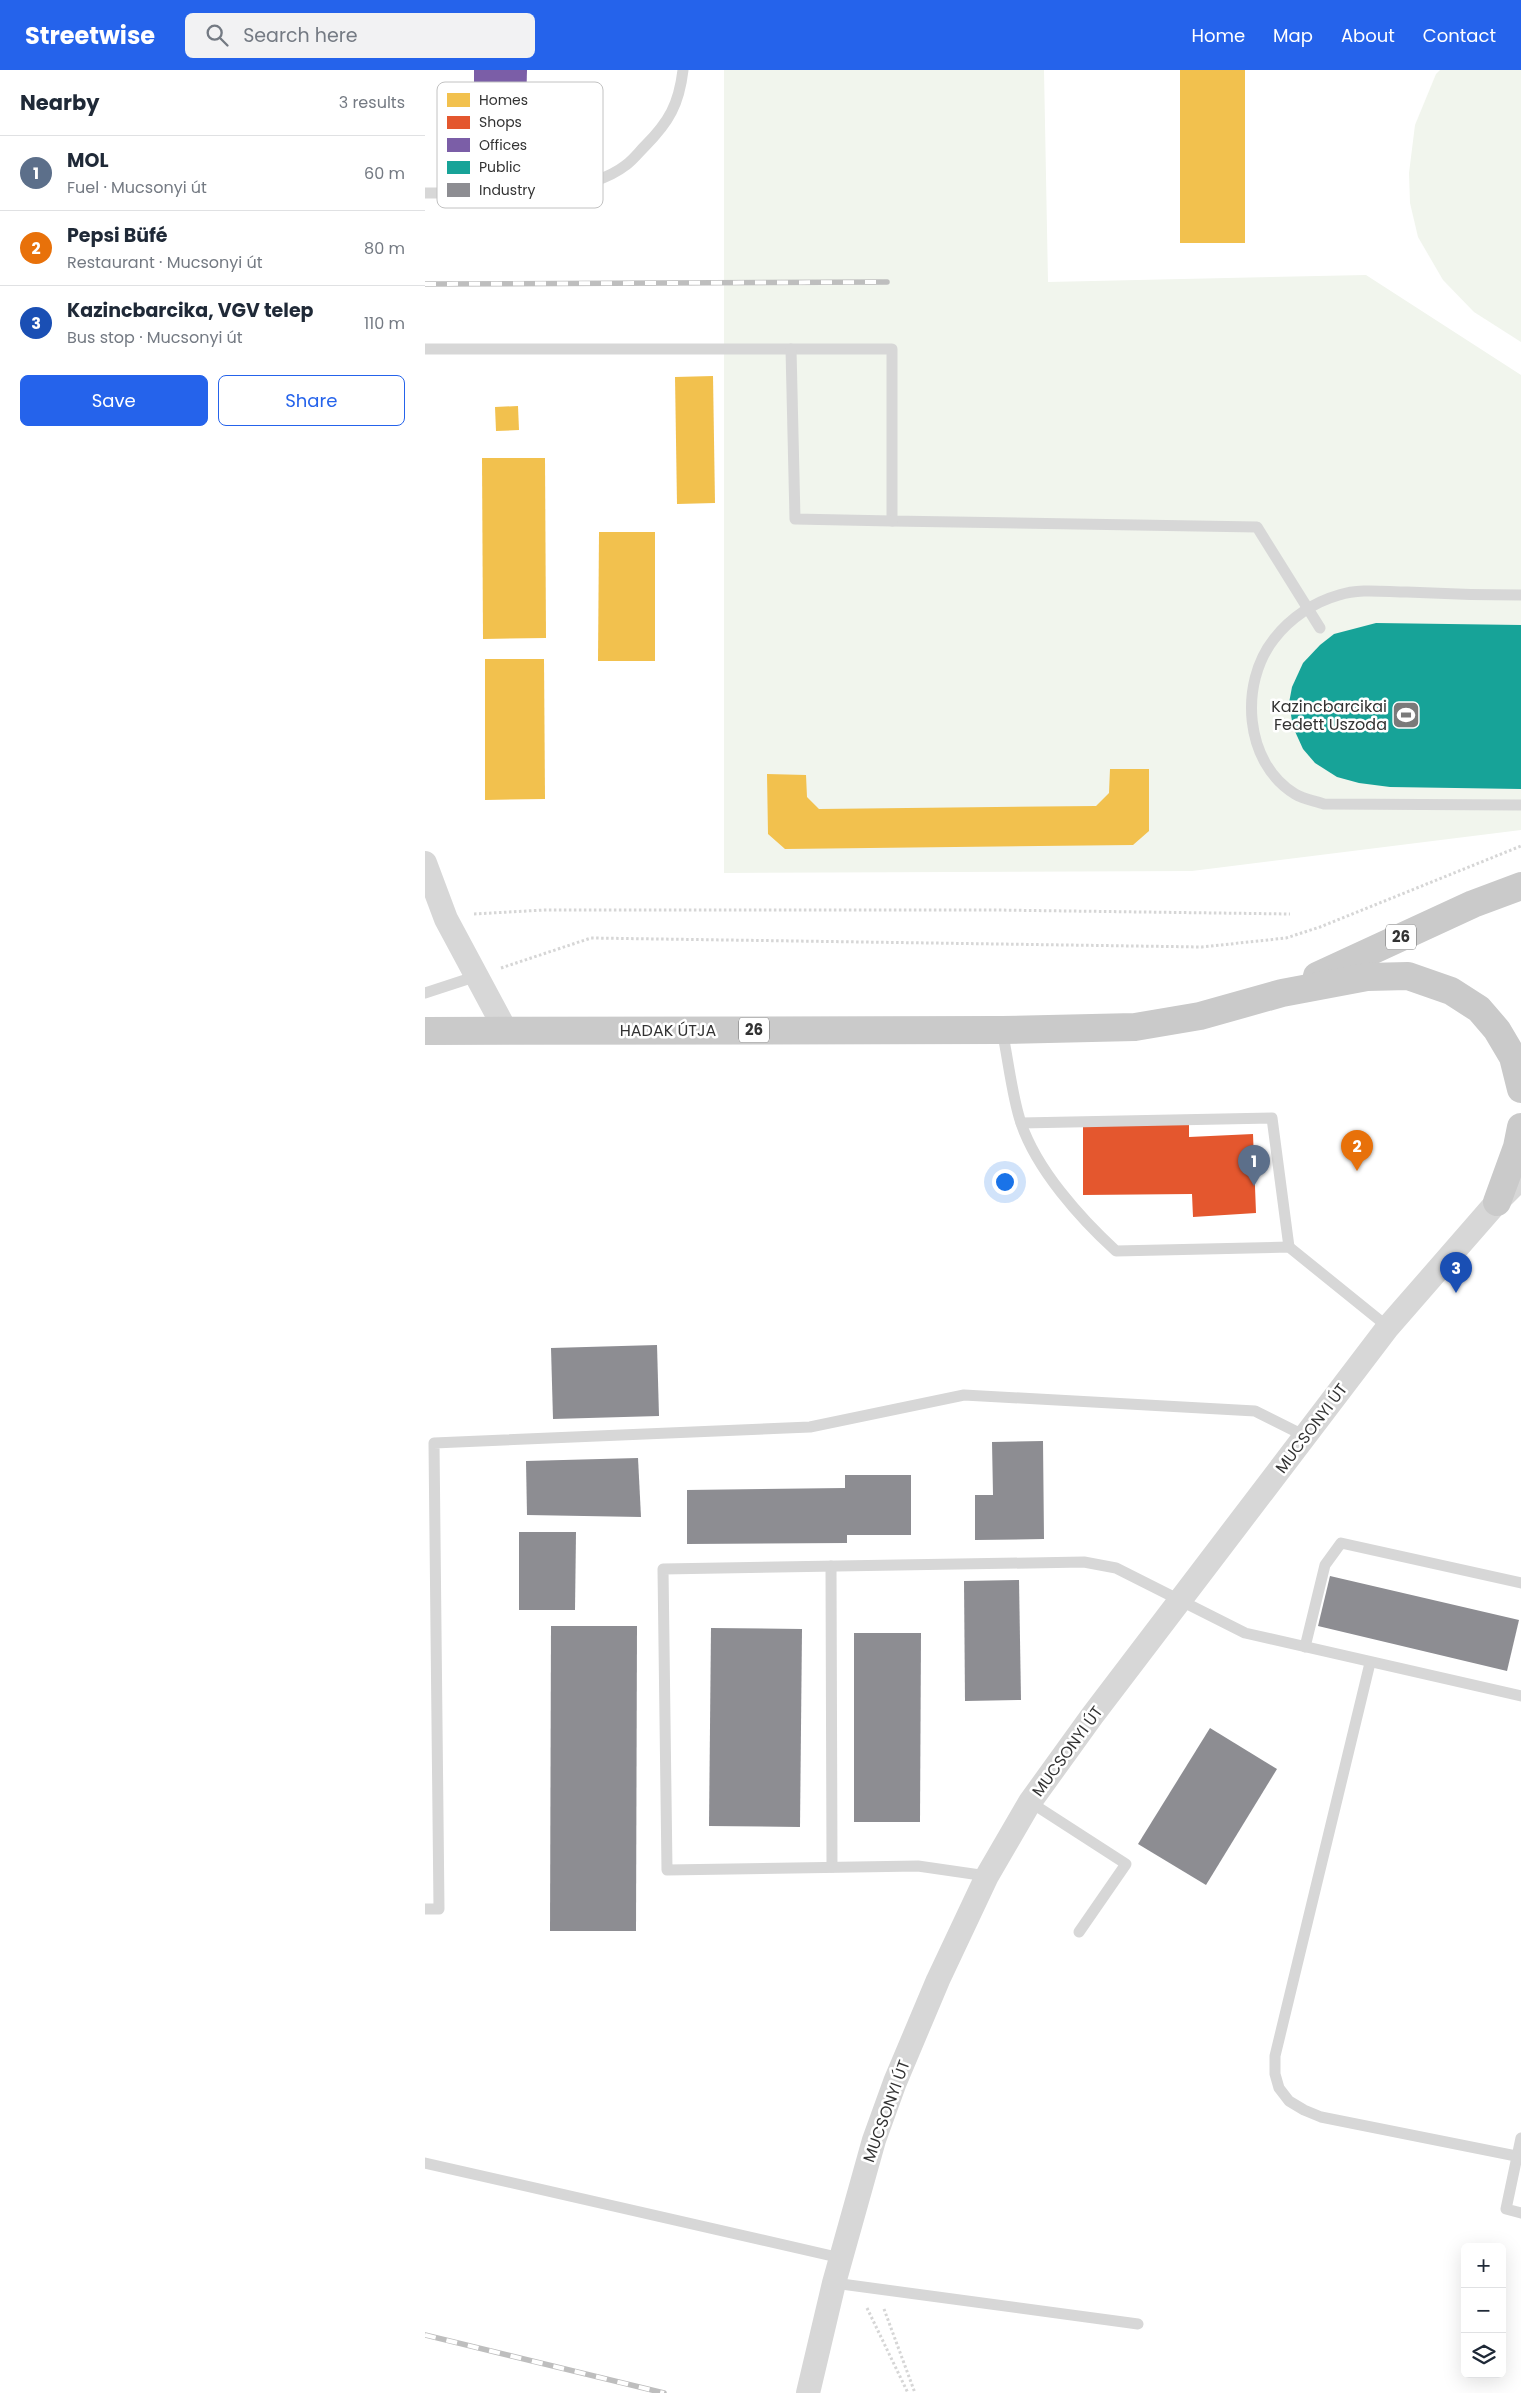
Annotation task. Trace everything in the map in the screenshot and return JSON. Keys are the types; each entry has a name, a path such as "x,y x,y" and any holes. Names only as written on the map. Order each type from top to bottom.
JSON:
{"main road":[{"name":"26","path":"1002,1030 1135,1027 1200,1016 1282,992 1473,904 1521,886"},
{"path":"1282,992 1367,977 1408,976 1451,991 1479,1009 1497,1030 1513,1057 1521,1089"},
{"name":"HADAK ÚTJA","path":"425,1031 1002,1030"},
{"path":"1497,1202 1517,1147 1521,1127"}],"street":[{"path":"425,864 446,919 506,1031"},
{"name":"MUCSONYI ÚT","path":"809,2393 845,2284 841,2258 874,2140 895,2082 938,1980 987,1876 1030,1802 1388,1326 1497,1202 1521,1178"}],"lane":[{"path":"603,177 625,166 660,131 680,96 683,70"},
{"path":"425,349 892,349 892,521"},
{"path":"791,350 795,520 1257,527 1320,628"},
{"path":"1521,595 1371,591 1340,594 1307,608 1274,638 1260,662 1254,688 1251,720 1256,746 1281,782 1296,794 1324,804 1521,805"},
{"path":"425,992 477,976"},
{"path":"1002,1030 1021,1123 1037,1155 1062,1192 1090,1227 1116,1251 1289,1247 1388,1326"},
{"path":"1021,1123 1272,1118 1289,1247"},
{"path":"425,1909 439,1909 429,1443 810,1426 965,1395 1255,1411 1305,1436"},
{"path":"1305,1647 1325,1565 1341,1543 1521,1583"},
{"path":"987,1876 918,1866 667,1870 663,1569 1085,1562 1116,1568 1245,1633 1369,1663 1521,1696"},
{"path":"831,1566 832,1867"},
{"path":"1369,1663 1275,2056 1275,2074 1279,2088 1289,2101 1321,2117 1516,2156"},
{"path":"1030,1802 1126,1864 1079,1932"},
{"path":"1521,2138 1505,2209 1521,2213"},
{"path":"425,2162 841,2258"},
{"path":"845,2284 877,2290 1138,2324"}],"path":[{"path":"477,976 591,938 1202,947 1285,938 1320,927 1521,846"},
{"path":"446,919 486,912 544,910 995,910 1291,914"},
{"path":"845,2284 908,2393"},
{"path":"877,2290 908,2379 915,2393"}],"shaded area":[{"path":"724,70 1044,70 1048,282 1366,275 1521,375 1521,830 1192,871 724,873"},
{"path":"1440,70 1521,70 1521,342 1474,312 1443,280 1418,237 1410,203 1409,173 1415,125 1436,74"}],"building: Homes":[{"path":"1180,70 1245,70 1245,243 1180,243"},
{"path":"713,376 715,503 677,504 675,377"},
{"path":"518,406 519,430 496,431 495,407"},
{"path":"482,458 545,458 546,638 483,639"},
{"path":"599,532 655,532 655,661 598,661"},
{"path":"485,659 544,659 545,799 485,800"},
{"path":"1110,769 1149,769 1149,831 1133,845 785,849 768,834 767,774 806,775 807,797 819,809 1096,806 1109,793"}],"building: Shops":[{"path":"1189,1123 1189,1137 1253,1134 1256,1213 1193,1217 1192,1194 1083,1195 1083,1124"}],"building: Offices":[{"path":"474,70 527,70 527,82 474,82"}],"building: Public":[{"name":"Kazincbarcikai Fedett Uszoda","path":"1376,623 1521,625 1521,789 1390,787 1359,783 1337,777 1315,763 1303,749 1293,727 1289,703 1292,687 1303,663 1320,645 1334,634"}],"building: Industry":[{"path":"657,1345 659,1416 553,1419 551,1348"},
{"path":"1043,1441 1044,1539 975,1540 975,1495 993,1495 992,1442"},
{"path":"638,1458 641,1517 527,1515 526,1461"},
{"path":"845,1475 911,1475 911,1535 847,1535 847,1543 687,1544 687,1490 845,1488"},
{"path":"519,1532 576,1532 575,1610 519,1610"},
{"path":"1330,1576 1519,1620 1507,1671 1318,1626"},
{"path":"1019,1580 1021,1700 965,1701 964,1581"},
{"path":"551,1626 637,1626 636,1931 550,1931"},
{"path":"711,1628 802,1629 800,1827 709,1826"},
{"path":"854,1633 921,1633 920,1822 854,1822"},
{"path":"1210,1728 1277,1769 1206,1885 1138,1844"}],"railway":[{"path":"425,284 887,282"},
{"path":"425,2335 664,2393"}],"place":[{"name":"Kazincbarcikai Fedett Uszoda","path":"1406,715"},
{"name":"Pepsi Büfé","path":"1357,1171"},
{"name":"MOL","path":"1254,1186"},
{"name":"Kazincbarcika, VGV telep","path":"1456,1293"}]}
